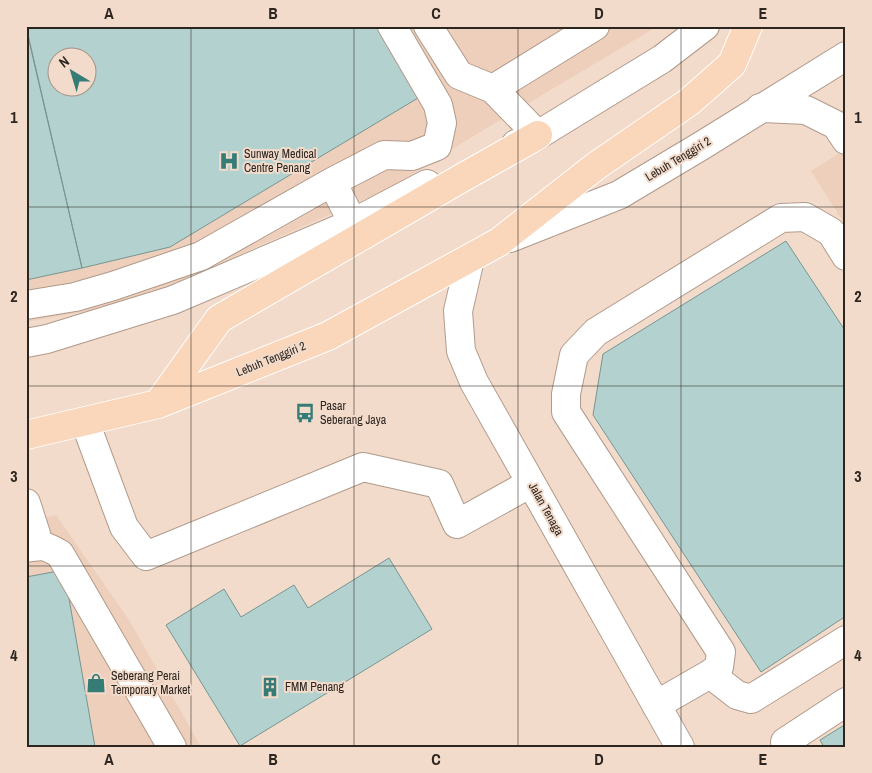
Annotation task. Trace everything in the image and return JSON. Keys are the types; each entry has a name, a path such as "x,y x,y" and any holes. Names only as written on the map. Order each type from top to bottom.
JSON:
{"main road":[{"name":"Lebuh Tenggiri 2","path":"26,435 158,404 328,336 470,259 500,242 596,166 689,102 732,64 748,26"},
{"path":"158,404 219,319 355,231 538,135"}],"street":[{"path":"26,305 75,297 104,289 201,256 384,155 412,156 437,146 442,123 438,106 392,26"},
{"path":"428,26 459,75 493,89 538,135 662,59 706,26"},
{"path":"493,89 595,26"},
{"name":"Lebuh Tenggiri 2","path":"500,242 619,195 846,56"},
{"path":"760,108 806,110 836,125 846,140"},
{"path":"26,343 47,339 174,300 355,231 332,182"},
{"path":"656,705 720,667 721,652 566,412 566,394 574,355 596,332 781,218 805,217 831,232 846,256"},
{"name":"Jalan Tenaga","path":"470,259 458,311 461,351 474,382 680,747"},
{"path":"85,422 124,527 146,556 363,467 438,484 457,524 531,483"},
{"path":"26,503 32,547 48,546 60,554 172,747"},
{"path":"710,674 737,695 751,698 846,640"},
{"path":"786,745 846,702"}],"shaded area":[{"name":"Sunway Medical Centre Penang","path":"26,26 658,26 390,188 159,290 83,312 26,322"},
{"path":"846,149 846,226 811,171"},
{"name":"Seberang Perai Temporary Market","path":"56,515 129,620 201,747 26,747 26,521"}],"building":[{"name":"Sunway Medical Centre Penang","path":"26,26 378,26 418,98 170,247 82,268"},
{"path":"26,28 82,268 26,280"},
{"path":"786,241 846,332 846,616 761,672 593,415 603,354"},
{"name":"FMM Penang","path":"389,558 432,629 240,746 166,625 224,589 241,617 294,585 308,608"},
{"path":"64,570 95,747 26,747 26,577"},
{"path":"846,724 846,747 824,747 820,740"}],"place":[{"name":"Sunway Medical Centre Penang","path":"229,161"},
{"name":"Pasar Seberang Jaya","path":"305,413"},
{"name":"Seberang Perai Temporary Market","path":"96,683"},
{"name":"FMM Penang","path":"270,687"}]}
